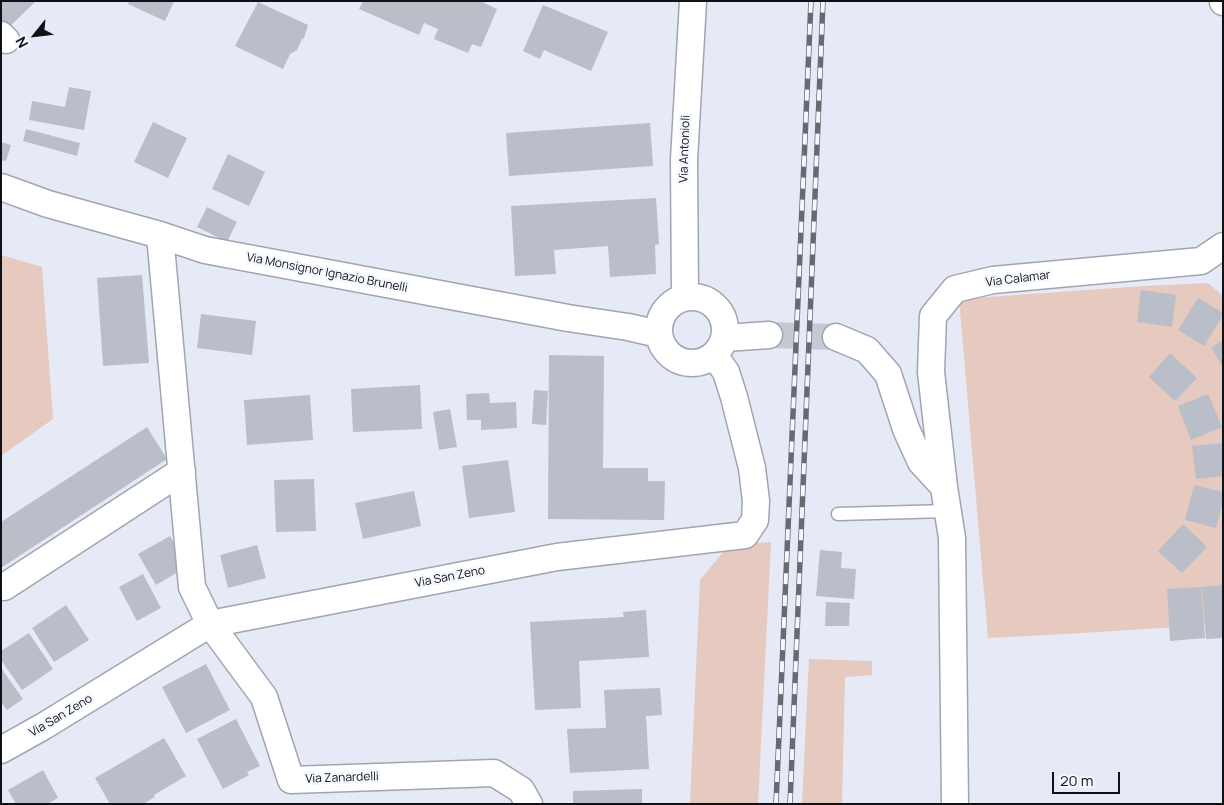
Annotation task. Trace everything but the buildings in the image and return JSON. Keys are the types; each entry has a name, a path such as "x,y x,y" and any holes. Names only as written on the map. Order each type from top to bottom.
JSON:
{"street":[{"name":"Via Antonioli","path":"686,297 684,160 693,1"},
{"name":"Via Monsignor Ignazio Brunelli","path":"1,187 48,204 160,235 205,250 659,334"},
{"path":"160,235 192,587 210,624"},
{"name":"Via Calamar","path":"955,804 952,538 932,372 933,316 955,290 993,280 1201,261 1223,246"},
{"path":"686,297 708,300 723,316 726,327 719,346 706,360 696,363 685,362 668,352 662,344 659,334 663,314 668,306 686,297"},
{"path":"719,346 769,335"},
{"path":"836,337 867,350 888,374 906,429 921,462 946,499"},
{"name":"Via San Zeno","path":"1,750 44,726 210,624 557,557 745,535 755,520 756,501 752,468 719,346"},
{"path":"4,588 182,471"},
{"name":"Via Zanardelli","path":"210,624 264,697 291,780 494,774 521,790 528,804"}],"lane":[{"path":"838,514 946,499"}],"shaded area":[{"path":"1,255 42,267 53,419 1,456"},
{"path":"1208,283 1223,296 1223,624 988,638 959,299"},
{"path":"771,542 758,804 690,804 700,580 729,545"},
{"path":"809,659 872,661 872,675 845,677 842,804 802,804"}],"tunnel":[{"path":"769,335 836,337"}],"railway":[{"path":"776,804 811,1"},
{"path":"790,804 823,1"}]}
